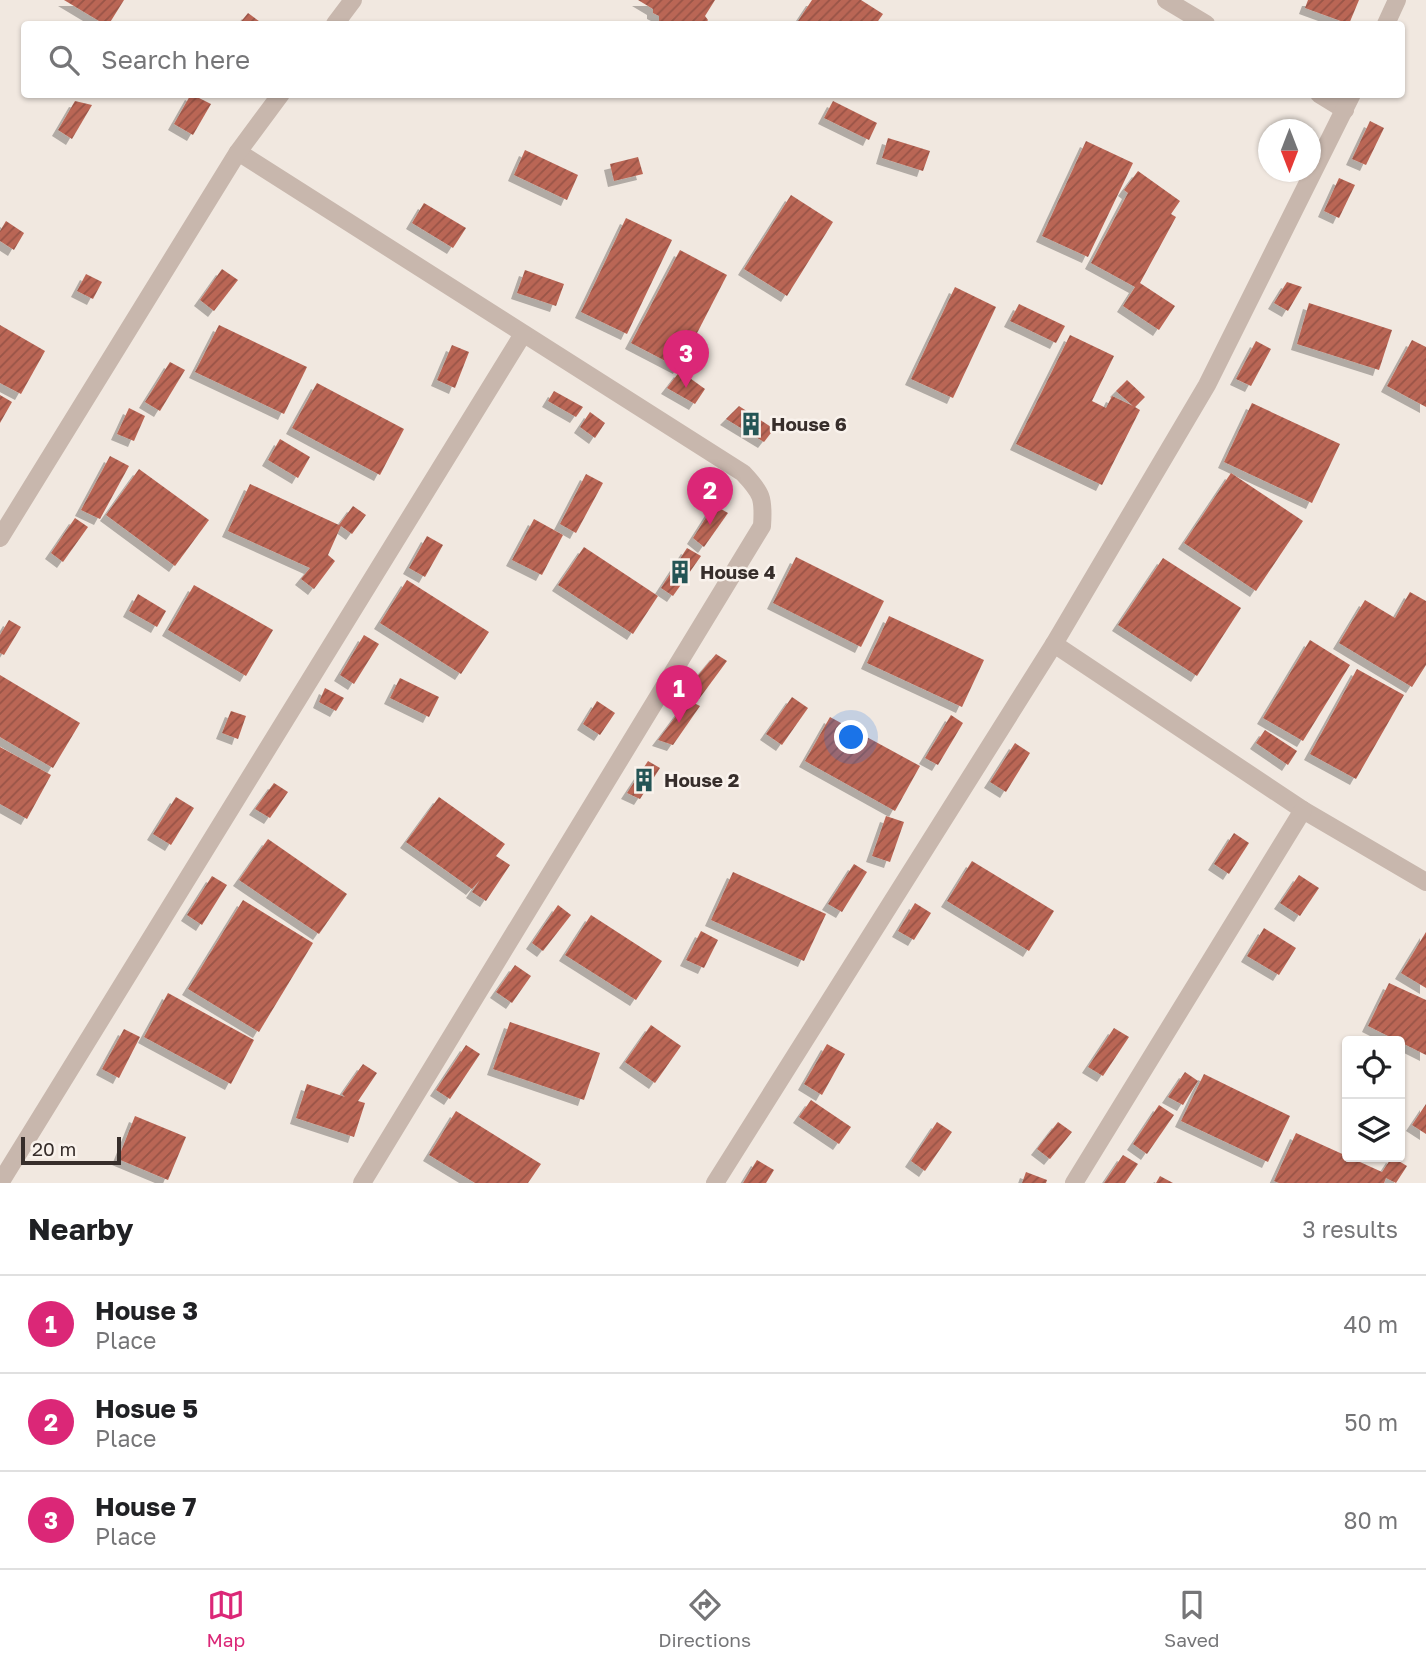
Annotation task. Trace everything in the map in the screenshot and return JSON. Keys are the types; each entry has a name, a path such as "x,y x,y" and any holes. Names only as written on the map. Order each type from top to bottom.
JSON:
{"street":[{"path":"337,21 353,0"},
{"path":"1166,0 1201,21"},
{"path":"1388,21 1398,0"},
{"path":"0,538 237,152 278,98"},
{"path":"715,1183 1054,644 1207,385 1348,102"},
{"path":"237,152 743,473 760,490 764,504 762,526 362,1183"},
{"path":"0,1183 523,334"},
{"path":"1054,644 1303,810 1426,882"},
{"path":"1074,1183 1303,810"}],"building":[{"path":"64,0 124,0 111,21 99,21"},
{"path":"638,0 715,0 705,16 707,21 659,21 659,16 653,13 653,9"},
{"path":"812,0 861,0 883,14 878,21 798,21"},
{"path":"1308,0 1359,0 1350,21 1341,21 1305,8"},
{"path":"248,13 259,21 241,21"},
{"path":"189,98 199,98 211,104 193,135 174,124"},
{"path":"75,101 92,105 72,139 58,130"},
{"path":"833,101 877,123 869,140 824,118"},
{"path":"1370,121 1384,128 1366,165 1352,159"},
{"path":"888,138 930,151 923,171 882,158"},
{"path":"1086,141 1133,163 1088,257 1042,236"},
{"path":"525,150 578,175 567,200 514,175"},
{"path":"638,157 643,174 614,181 610,164"},
{"path":"1138,171 1180,201 1171,214 1176,217 1140,283 1175,306 1159,330 1123,306 1135,287 1091,263 1128,193 1124,190"},
{"path":"1339,178 1355,185 1339,218 1324,211"},
{"path":"791,195 833,222 787,296 744,269"},
{"path":"424,203 466,228 453,248 412,223"},
{"path":"626,218 672,240 627,334 581,312"},
{"path":"6,221 24,233 14,250 0,241 0,231"},
{"path":"680,250 727,275 679,368 631,343"},
{"path":"222,269 238,280 214,311 200,300"},
{"path":"525,270 564,284 556,306 517,293"},
{"path":"86,274 102,282 93,299 77,291"},
{"path":"1287,282 1302,287 1288,311 1274,303"},
{"path":"955,287 996,307 953,398 911,379"},
{"path":"1309,303 1392,330 1379,370 1297,344"},
{"path":"1019,304 1065,326 1056,343 1010,321"},
{"path":"0,325 45,351 21,394 0,383"},
{"path":"219,325 307,367 284,414 195,372"},
{"path":"1070,335 1114,356 1092,401 1106,408 1112,396 1133,406 1116,391 1127,380 1145,397 1135,407 1140,410 1102,485 1016,444"},
{"path":"1412,340 1426,347 1426,407 1387,386"},
{"path":"1256,341 1271,349 1251,386 1236,379"},
{"path":"452,345 469,352 455,388 437,380"},
{"path":"170,362 185,370 160,411 145,402"},
{"path":"680,371 705,389 695,404 667,388"},
{"path":"317,383 404,429 380,475 292,428"},
{"path":"554,391 583,407 576,417 548,401"},
{"path":"0,395 12,402 0,423"},
{"path":"1252,403 1340,444 1312,503 1224,462"},
{"name":"House 6","path":"739,406 774,429 764,442 726,419"},
{"path":"129,408 145,416 134,441 117,434"},
{"path":"590,412 605,423 595,438 580,427"},
{"path":"280,439 310,457 298,478 268,460"},
{"path":"110,456 129,466 100,519 81,510"},
{"path":"139,469 209,520 175,566 106,515"},
{"path":"1231,473 1303,521 1256,591 1184,543"},
{"path":"586,474 603,483 576,533 560,524"},
{"path":"250,484 339,525 353,506 366,515 352,534 341,526 328,555 335,561 314,589 301,579 310,568 228,531"},
{"path":"714,505 728,513 704,547 693,538"},
{"path":"75,518 88,527 63,562 51,553"},
{"path":"534,519 563,535 542,575 512,560"},
{"path":"427,536 443,545 425,577 409,568"},
{"path":"584,547 658,596 633,634 558,585"},
{"name":"House 4","path":"687,548 701,556 673,596 661,588"},
{"path":"796,557 884,601 861,647 773,603"},
{"path":"1163,558 1241,608 1197,676 1118,625"},
{"path":"407,580 489,632 461,674 380,623"},
{"path":"194,585 273,630 246,676 168,630"},
{"path":"1410,592 1426,601 1426,665 1412,687 1339,643 1365,600 1395,618"},
{"path":"138,594 166,611 157,627 129,611"},
{"path":"889,616 984,660 962,707 867,663"},
{"path":"9,620 21,627 4,655 0,653 0,635"},
{"path":"364,635 379,644 354,684 340,675"},
{"path":"1310,640 1350,665 1303,741 1263,718"},
{"path":"716,654 727,661 699,699 685,691"},
{"path":"1357,669 1404,695 1356,779 1310,754"},
{"path":"0,675 80,723 53,768 0,737"},
{"path":"400,678 439,697 429,717 390,698"},
{"path":"325,688 344,698 336,711 319,702"},
{"path":"792,697 808,708 782,745 766,734"},
{"path":"688,700 700,706 673,745 658,740"},
{"path":"597,701 615,713 600,735 583,724"},
{"path":"231,711 246,716 238,739 222,733"},
{"path":"951,715 963,723 938,765 925,758"},
{"path":"830,717 920,766 895,811 805,761"},
{"path":"1265,730 1297,751 1288,765 1256,743"},
{"path":"1015,743 1030,753 1006,792 990,782"},
{"path":"0,747 51,775 27,819 0,804"},
{"name":"House 2","path":"648,761 660,768 640,799 627,793"},
{"path":"274,783 288,792 270,818 255,809"},
{"path":"176,797 194,808 171,845 153,834"},
{"path":"439,797 505,844 496,856 510,865 486,901 472,892 480,880 472,889 406,842"},
{"path":"886,816 904,822 890,862 872,856"},
{"path":"1234,833 1249,843 1229,874 1214,864"},
{"path":"268,839 347,894 319,934 239,880"},
{"path":"972,861 1054,911 1029,951 947,901"},
{"path":"854,864 867,872 842,912 828,904"},
{"path":"733,872 826,914 804,961 711,920"},
{"path":"1299,875 1319,888 1300,916 1280,903"},
{"path":"212,876 227,885 202,925 187,915"},
{"path":"243,900 313,943 259,1032 188,989"},
{"path":"915,903 931,913 914,940 898,931"},
{"path":"558,905 571,915 543,951 532,943"},
{"path":"591,915 662,961 636,1000 565,955"},
{"path":"1264,928 1296,948 1279,975 1247,956"},
{"path":"701,931 718,940 704,968 686,960"},
{"path":"1426,932 1426,988 1401,973"},
{"path":"515,965 531,976 512,1003 496,992"},
{"path":"1389,983 1426,1000 1426,1055 1405,1044 1405,1036 1388,1036 1368,1026"},
{"path":"168,993 254,1040 231,1084 144,1037"},
{"path":"510,1022 600,1053 584,1100 493,1069"},
{"path":"651,1025 681,1046 655,1083 625,1062"},
{"path":"1114,1028 1129,1037 1103,1076 1088,1067"},
{"path":"124,1029 140,1037 119,1078 102,1069"},
{"path":"827,1044 845,1054 822,1095 804,1084"},
{"path":"466,1045 480,1054 450,1099 436,1090"},
{"path":"363,1064 377,1073 358,1101 365,1103 354,1137 296,1118 307,1084 345,1097 342,1094"},
{"path":"1185,1072 1198,1081 1183,1105 1168,1097"},
{"path":"1204,1074 1290,1116 1268,1162 1181,1121"},
{"path":"811,1100 851,1127 839,1144 799,1117"},
{"path":"1426,1104 1426,1134 1412,1125"},
{"path":"1159,1105 1174,1115 1147,1154 1133,1144"},
{"path":"456,1111 541,1164 528,1183 475,1183 429,1155"},
{"path":"135,1116 186,1137 168,1180 118,1159"},
{"path":"937,1122 952,1132 925,1171 911,1161"},
{"path":"1058,1122 1072,1132 1050,1159 1037,1149"},
{"path":"1296,1133 1342,1154 1342,1162 1360,1162 1382,1172 1389,1162 1400,1162 1407,1166 1396,1183 1386,1178 1384,1183 1274,1181"},
{"path":"1123,1155 1138,1164 1125,1183 1104,1183"},
{"path":"757,1160 774,1170 766,1183 743,1183"},
{"path":"1026,1172 1047,1180 1046,1183 1022,1183"},
{"path":"1160,1176 1173,1183 1156,1183"}],"place":[{"name":"House 7","path":"686,388"},
{"name":"House 6","path":"751,424"},
{"name":"Hosue 5","path":"710,525"},
{"name":"House 4","path":"680,572"},
{"name":"House 3","path":"679,723"},
{"name":"House 2","path":"644,780"}]}
